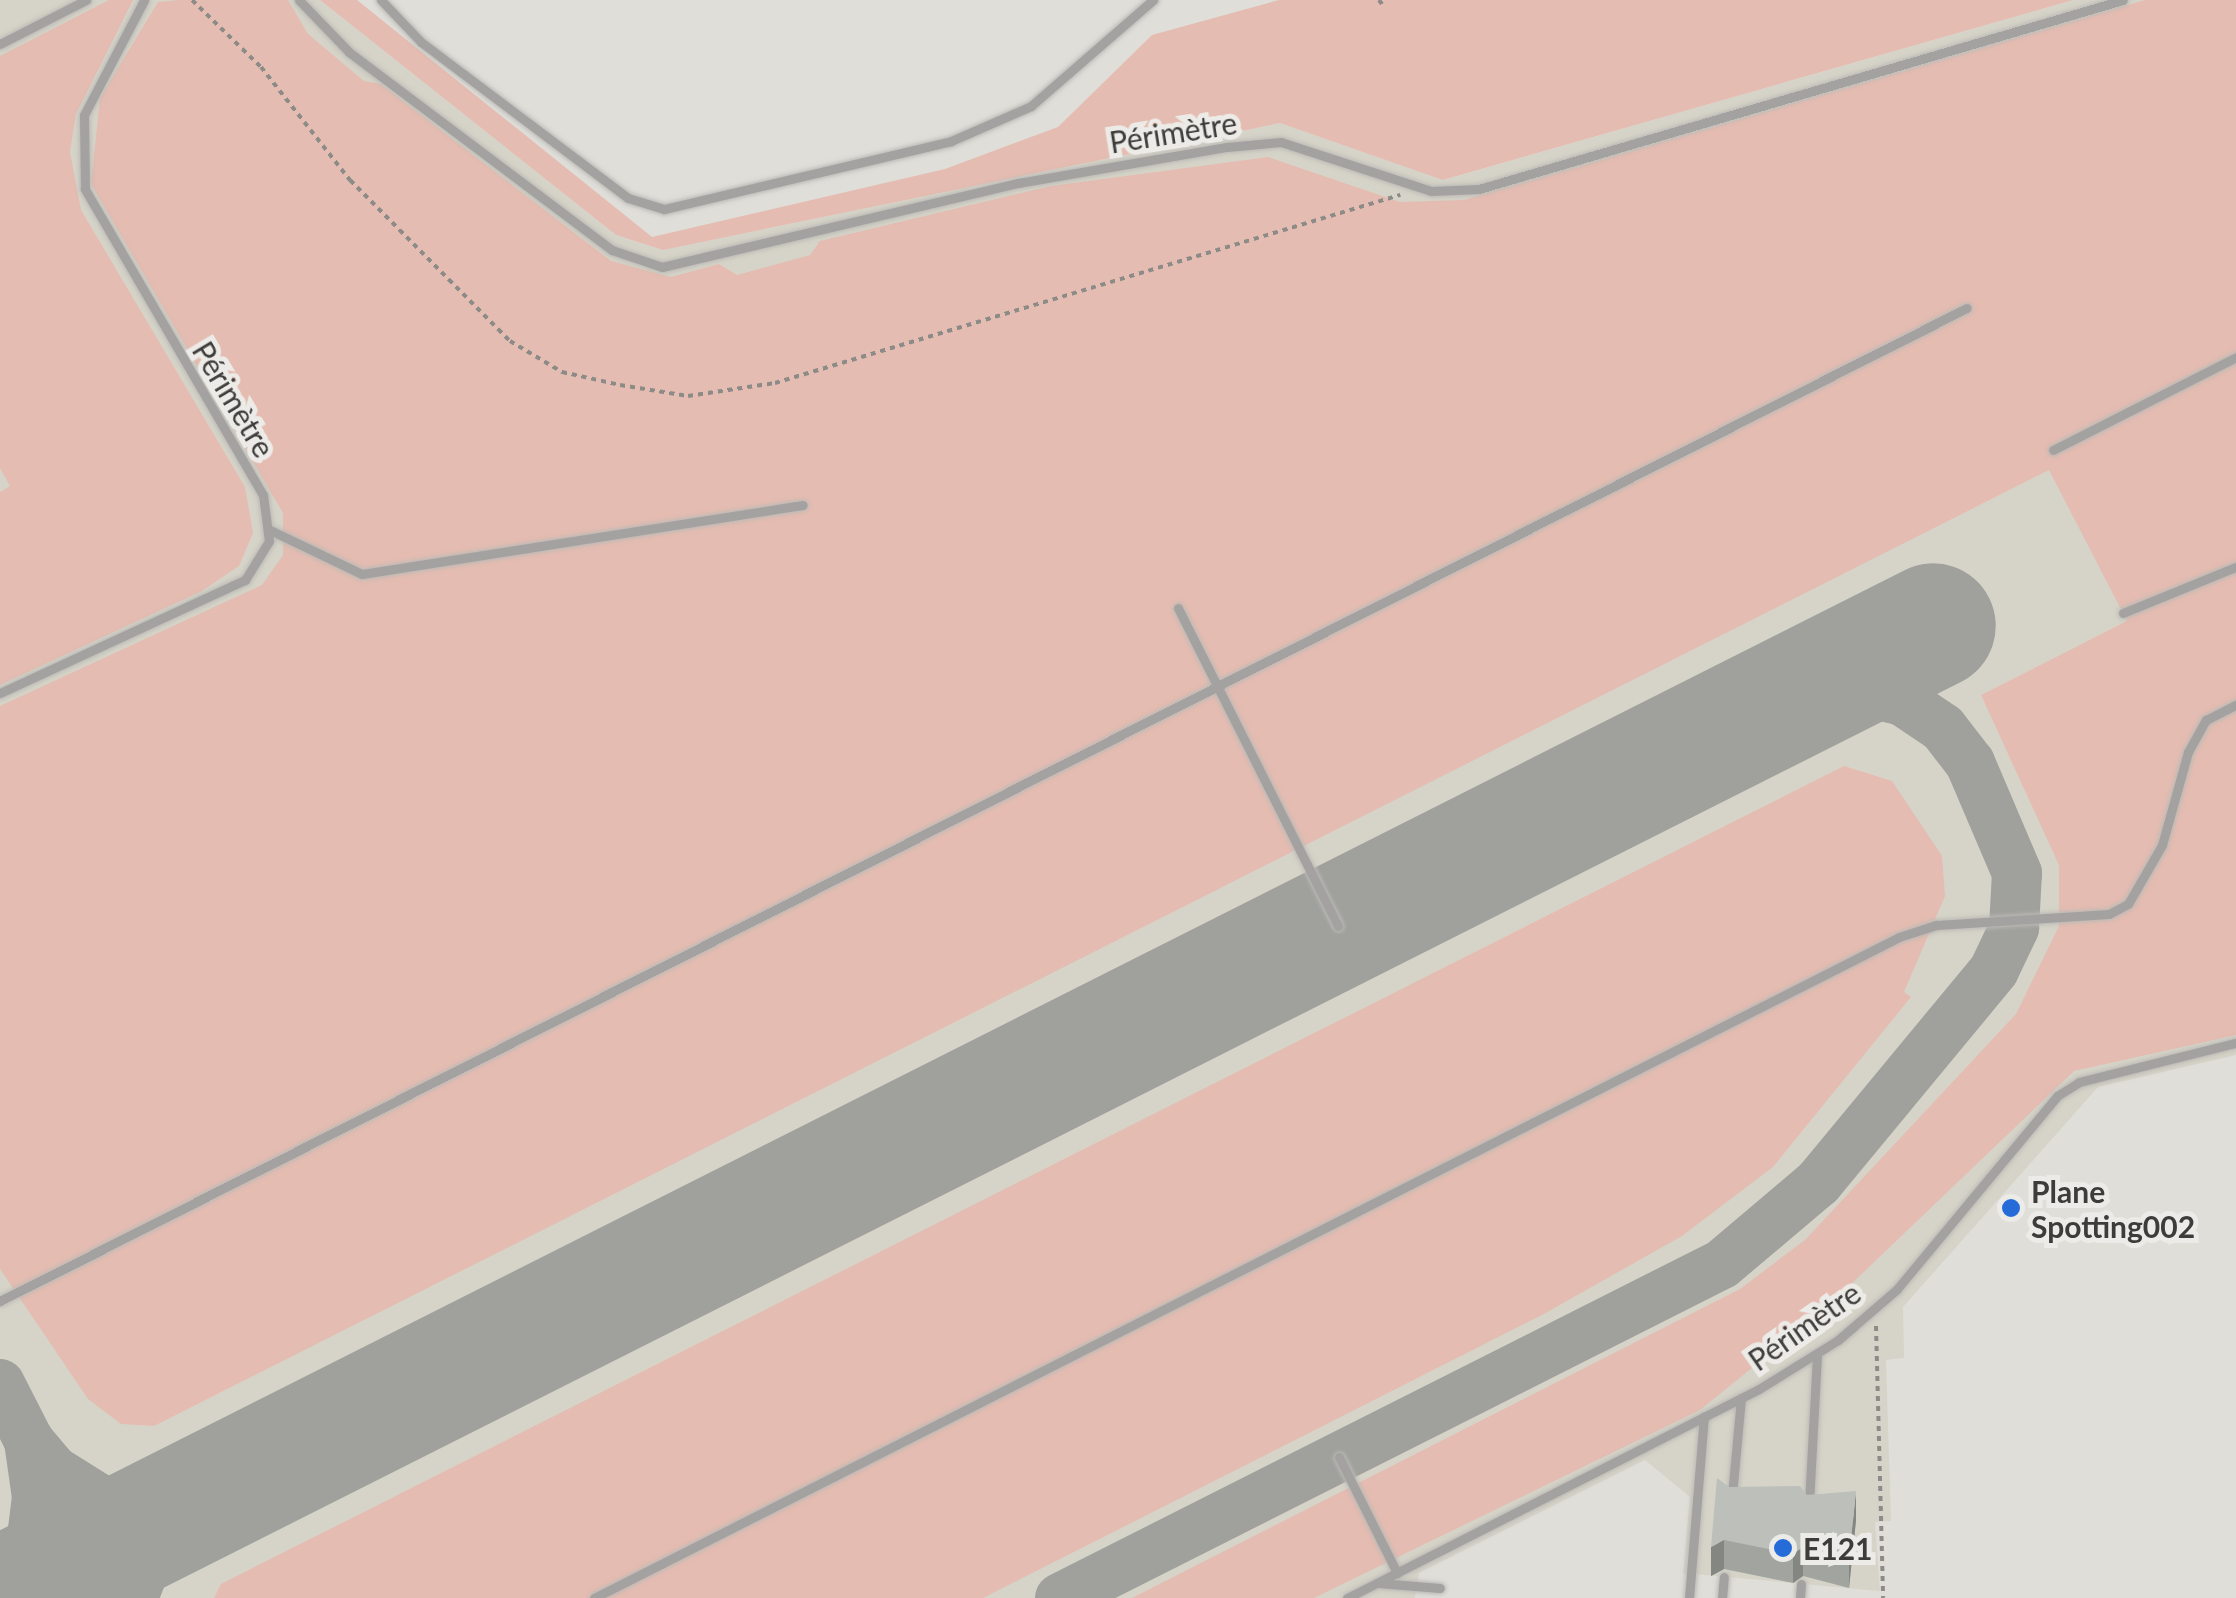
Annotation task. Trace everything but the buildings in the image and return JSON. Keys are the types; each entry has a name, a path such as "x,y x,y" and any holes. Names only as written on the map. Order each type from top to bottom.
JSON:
{"lane":[{"path":"0,44 86,0"},
{"name":"Périmètre","path":"144,0 84,115 85,189 263,495 270,530"},
{"name":"Périmètre","path":"298,0 349,52 636,265 662,267 1018,183 1227,147 1281,142 1411,186 1479,188 2123,0"},
{"path":"380,0 421,42 628,198 664,209 951,141 1031,106 1153,0"},
{"path":"0,1301 1967,308"},
{"path":"2052,450 2236,357"},
{"path":"0,693 245,580 270,530 362,574 803,505"},
{"path":"2123,612 2236,567"},
{"path":"1178,608 1338,926"},
{"path":"594,1598 1899,938 1937,926 2109,914 2128,904 2158,856 2188,752 2206,720 2236,705"},
{"name":"Périmètre","path":"1347,1598 1741,1398 1816,1354 1876,1306 2057,1096 2108,1073 2236,1043"},
{"path":"1808,1516 1816,1354"},
{"path":"1731,1508 1741,1398"},
{"path":"1689,1598 1704,1417"},
{"path":"1339,1457 1398,1573"},
{"path":"1722,1598 1724,1577"},
{"path":"1377,1583 1440,1588"},
{"path":"1800,1598 1801,1584"}],"path":[{"path":"192,0 261,67 350,180 510,341 562,372 620,386 688,396 847,364 1387,206 1411,186"},
{"path":"1379,0 1384,6"},
{"path":"1876,1306 1883,1598"}],"shaded area":[{"path":"0,0 320,0 616,235 663,250 1280,123 1444,180 2073,0 2236,0 2236,1055 2098,1087 1903,1307 1904,1358 1886,1360 1891,1521 1875,1522 1880,1591 1683,1573 1690,1497 1645,1460 1419,1573 1415,1598 0,1598"},
{"path":"109,0 133,0 76,114 70,152 81,210 245,487 253,533 239,566 202,591 0,685 0,492 10,486 0,468 0,56"},
{"path":"288,0 308,34 364,81 381,84 611,261 671,277 719,264 737,275 810,255 820,241 1051,186 1268,157 1400,202 1464,200 2145,0 2236,0 2236,1035 2074,1071 1825,1309 1700,1410 1314,1598 1132,1598 1740,1289 1805,1240 2016,1014 2059,926 2059,865 1981,695 2127,621 2049,470 154,1426 121,1424 88,1399 0,1269 0,706 262,585 283,555 283,513 91,184 100,98 158,2"},
{"path":"320,0 357,0 652,237 945,169 1058,127 1152,35 1279,0 2073,0 1443,180 1280,123 663,250 616,235"},
{"path":"1844,766 1892,781 1942,856 1945,896 1904,992 1911,997 1773,1167 1682,1236 1542,1315 983,1598 214,1598 221,1584"}],"taxiway":[{"path":"1060,1598 1722,1264 1818,1183 1994,970 2014,928 2017,873 1970,763 1943,728 1903,701 1849,688 1799,696 1738,723"},
{"path":"0,1384 29,1441 37,1497 32,1535 0,1587"},
{"path":"103,1598 29,1441 53,1470 101,1500 154,1508 207,1497"},
{"path":"133,1598 152,1549 207,1497"}],"runway":[{"path":"3,1598 1933,625"}],"place":[{"name":"Plane Spotting002","path":"2011,1208"},
{"name":"E121","path":"1783,1548"}]}
